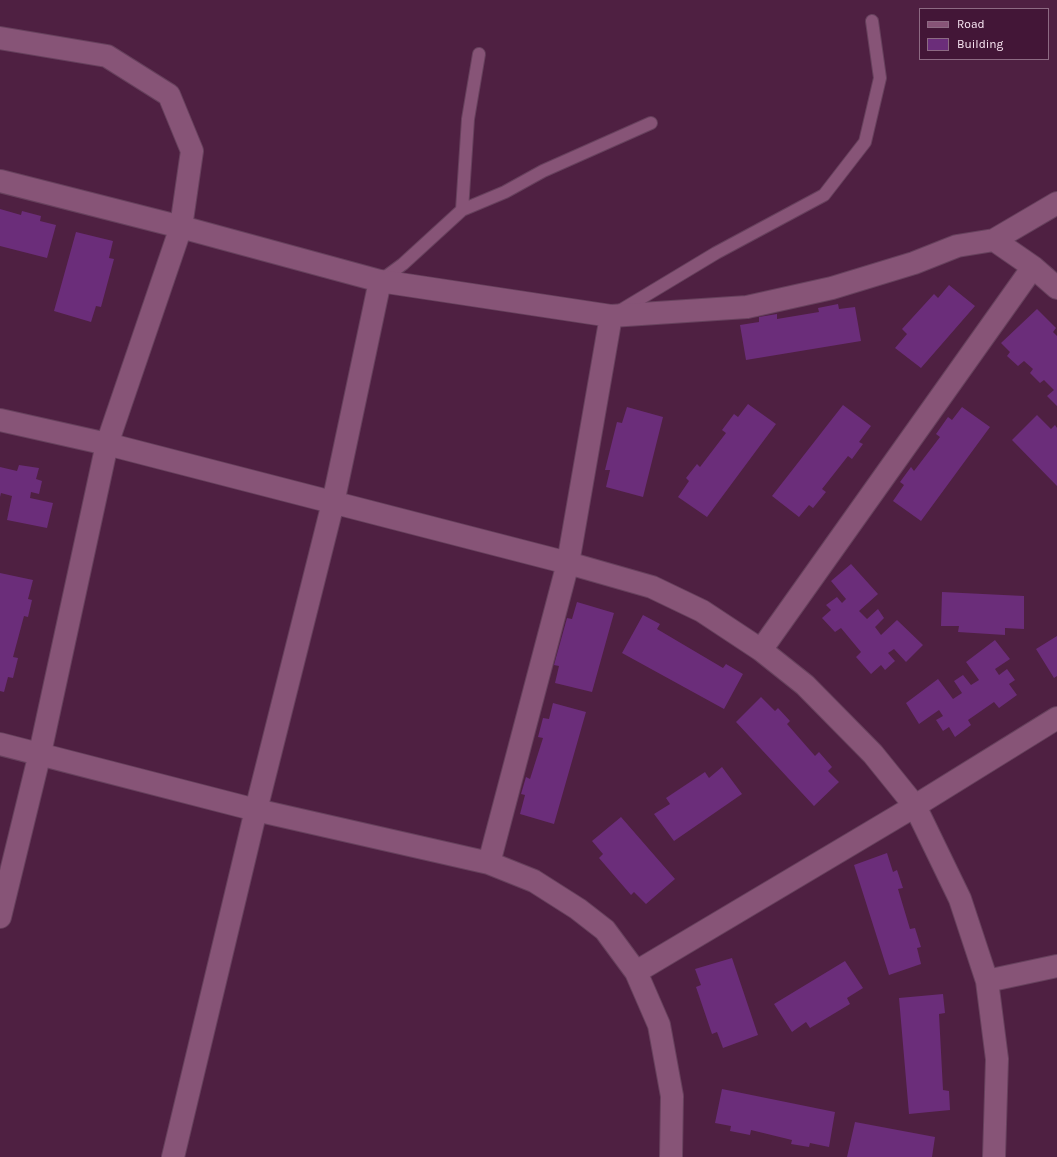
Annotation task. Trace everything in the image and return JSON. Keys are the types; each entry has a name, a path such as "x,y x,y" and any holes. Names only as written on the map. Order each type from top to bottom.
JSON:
{"street":[{"path":"0,38 107,56 169,95 192,150 181,227 107,444 40,753 0,917"},
{"path":"0,181 181,227 380,281 611,316 746,307 832,288 914,263 957,246 994,240 1057,203"},
{"path":"994,240 1033,266 1057,288"},
{"path":"761,650 1033,266"},
{"path":"173,1157 256,810 333,503 380,281"},
{"path":"489,863 568,563 611,316"},
{"path":"0,420 107,444 568,563 652,587 702,611 761,650 805,685 873,754 915,806 960,899 987,981 997,1058 994,1157"},
{"path":"636,972 915,806 1057,718"},
{"path":"0,744 40,753 256,810 489,863 534,881 578,908 605,930 636,972 659,1025 672,1096 672,1157"},
{"path":"987,981 1057,966"}],"lane":[{"path":"611,316 716,253 824,195 865,142 880,78 872,21"},
{"path":"462,210 468,119 479,54"},
{"path":"380,281 403,264 462,210 505,192 543,172 651,123"}],"building":[{"path":"0,209 21,215 22,211 41,216 40,221 56,225 47,258 0,246"},
{"path":"76,232 113,241 109,258 114,259 101,307 96,306 91,322 54,311"},
{"path":"949,285 975,306 921,368 895,348 907,334 902,329 934,294 938,298"},
{"path":"838,304 839,309 855,307 861,341 746,360 740,325 759,322 759,317 777,314 777,319 819,312 818,308"},
{"path":"1037,309 1056,328 1053,332 1057,336 1057,406 1047,396 1054,390 1044,380 1040,383 1030,373 1033,369 1024,361 1018,366 1007,356 1010,352 1001,343"},
{"path":"748,404 776,424 707,517 678,497 689,481 686,478 697,464 700,467 726,433 722,430 734,414 738,417"},
{"path":"843,405 871,426 859,442 863,444 852,459 848,456 822,489 826,492 813,508 809,505 799,517 772,496"},
{"path":"627,407 663,417 643,497 606,487 610,470 605,470 617,422 622,423"},
{"path":"962,407 990,427 921,521 893,501 904,485 900,482 911,467 914,471 940,437 936,434 948,417 952,420"},
{"path":"1037,415 1051,429 1055,425 1057,428 1057,486 1012,440"},
{"path":"19,465 39,468 36,479 42,481 39,494 31,492 30,498 53,503 47,528 7,520 12,496 1,493 0,497 0,467 17,471"},
{"path":"851,564 878,594 859,611 867,619 878,609 884,618 875,627 881,635 897,620 923,645 906,662 894,649 888,653 895,661 885,670 881,665 871,674 856,657 861,652 841,628 835,632 822,618 831,610 826,605 837,597 842,603 846,599 831,581"},
{"path":"0,573 33,580 28,599 32,600 28,617 24,616 13,657 18,658 13,678 8,677 4,692 0,691"},
{"path":"942,592 1024,596 1024,629 1005,628 1005,635 958,632 959,626 941,626"},
{"path":"577,602 614,613 592,692 555,683 559,666 554,665 567,618 572,619"},
{"path":"643,615 660,624 657,629 723,668 726,664 743,674 724,709 622,653"},
{"path":"1057,636 1057,676 1054,678 1036,649"},
{"path":"995,640 1010,659 995,669 999,675 1007,669 1015,680 1009,684 1017,695 999,708 994,702 968,720 971,725 955,737 949,727 943,731 936,720 943,716 939,710 919,724 906,703 938,679 953,699 962,693 954,681 963,675 971,685 979,680 966,662"},
{"path":"761,697 775,711 778,708 790,721 787,724 815,756 819,752 832,767 828,771 839,782 814,806 736,722"},
{"path":"553,703 586,712 554,824 520,814 525,795 521,794 526,777 530,779 543,738 538,737 543,718 549,719"},
{"path":"722,767 742,794 674,841 654,814 670,804 666,798 705,772 709,778"},
{"path":"621,817 675,879 646,904 634,892 631,895 599,858 603,854 592,841"},
{"path":"887,853 893,872 897,870 903,888 898,889 910,929 915,928 921,947 917,948 921,964 889,975 854,865"},
{"path":"732,958 758,1035 723,1048 717,1032 712,1034 696,987 701,985 695,969"},
{"path":"845,961 863,988 847,998 850,1004 810,1028 806,1022 792,1032 774,1004"},
{"path":"943,994 945,1013 939,1014 943,1090 949,1091 950,1110 909,1114 899,998"},
{"path":"722,1089 835,1112 829,1147 810,1143 809,1147 791,1144 792,1140 751,1130 750,1135 730,1131 731,1126 715,1123"},
{"path":"855,1122 935,1137 932,1157 847,1157"}]}
